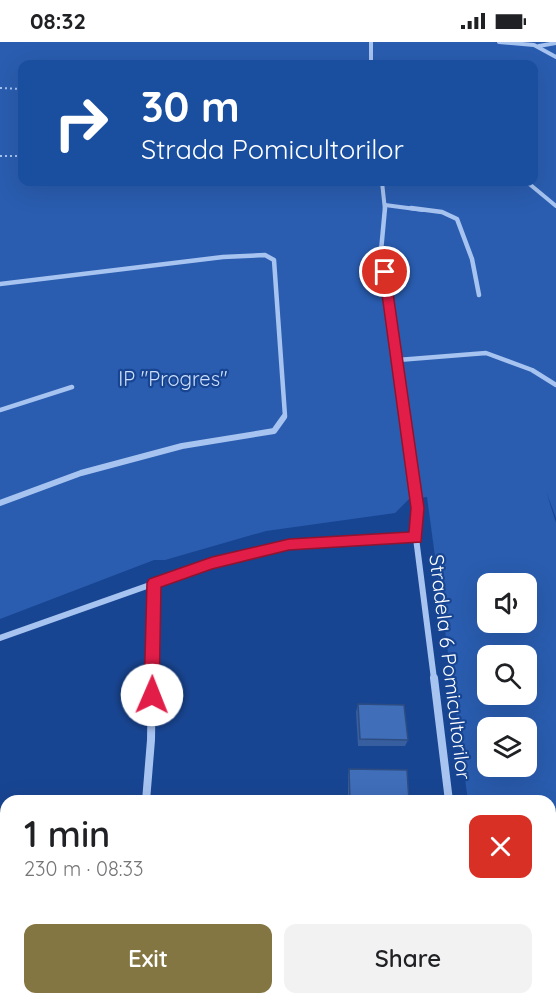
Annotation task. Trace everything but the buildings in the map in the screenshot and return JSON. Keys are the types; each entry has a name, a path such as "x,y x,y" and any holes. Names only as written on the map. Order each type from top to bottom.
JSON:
{"street":[{"path":"371,42 371,60"},
{"path":"499,42 539,46 556,43"},
{"path":"539,46 556,57"},
{"name":"Stradela 6 Pomicultorilor","path":"383,186 385,205 381,250 417,508 416,538 448,795"},
{"path":"531,186 556,206"},
{"path":"385,205 442,212 457,219 464,233 479,295"},
{"path":"0,284 223,257 264,255 274,260 285,416 274,431 182,446 81,473 0,503"},
{"path":"398,360 486,352 532,370 556,385"},
{"path":"0,410 72,387"},
{"path":"0,638 212,563 289,544 416,538"},
{"path":"146,795 151,740 154,583"}],"path":[{"path":"0,88 18,89"},
{"path":"0,156 18,156"}],"green space":[{"name":"IP \"Progres\"","path":"0,42 556,42 556,518 546,491 556,523 556,795 467,795 427,497 409,499 395,513 266,531 165,560 154,560 0,619"}],"route":[{"path":"152,695 154,583 212,563 289,544 416,538 417,508 385,272"}]}
